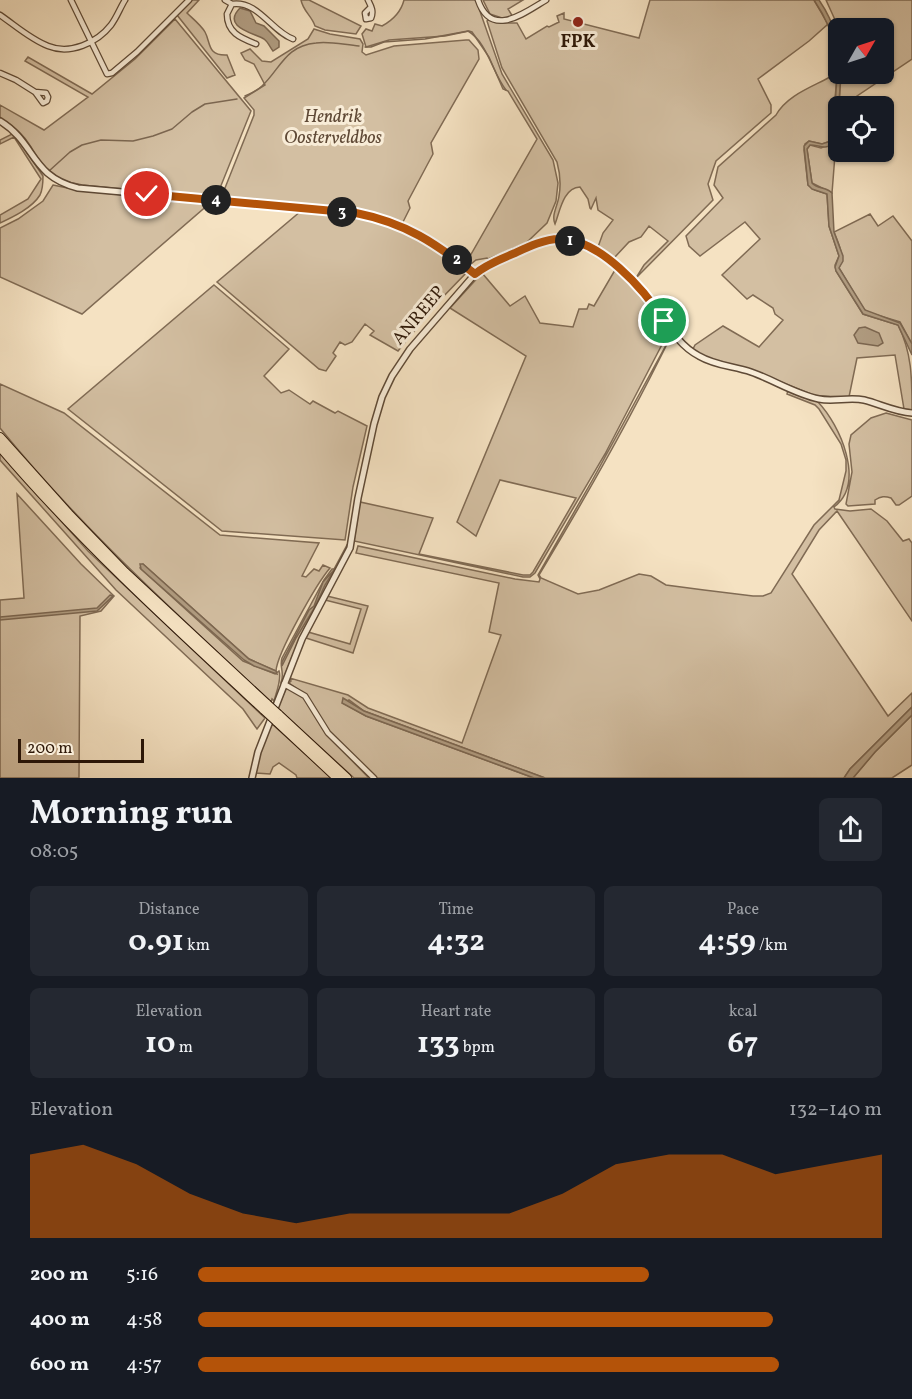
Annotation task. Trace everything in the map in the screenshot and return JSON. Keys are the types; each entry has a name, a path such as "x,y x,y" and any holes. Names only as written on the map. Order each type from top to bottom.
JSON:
{"highway":[{"path":"0,437 61,506 125,572 337,778"},
{"path":"0,447 64,519 112,568 266,707"},
{"path":"277,718 347,778"}],"street":[{"path":"71,0 105,72 110,74 189,0"},
{"path":"0,15 29,36 54,48 75,48 90,42 109,27 125,0"},
{"path":"225,0 232,4"},
{"path":"256,44 239,37 230,28 227,14 236,1 247,0 260,7 276,28 289,40"},
{"path":"368,0 371,7"},
{"path":"478,0 487,16 495,20 509,21 546,0"},
{"path":"0,73 35,92"},
{"path":"0,121 18,135 46,173 67,185 78,188 373,216 419,234 448,252 475,274"},
{"name":"ANREEP","path":"252,778 258,752 307,627 350,548 374,424 389,382 410,349 475,274 489,264 552,239 567,240 597,252 621,270 652,301 680,342 706,360 752,372 820,400 861,400 912,414"},
{"path":"284,684 295,688 305,696 328,733 374,778"}],"green space":[{"path":"192,0 199,0 187,13 203,29 213,51 227,55 235,75 227,78 177,15"},
{"path":"301,0 309,0 361,26 356,34 325,30 315,26"},
{"path":"404,0 476,0 502,74 553,160 558,183 556,201 547,223 526,243 488,259 476,260 471,264 457,254 470,256 537,139 508,91 503,89 489,57 472,32 389,40 366,47 362,34 366,29 372,31 375,24 382,26 390,21 399,12"},
{"path":"483,0 523,0 508,9 513,17 508,20 490,14"},
{"path":"650,0 814,0 828,24 758,79 771,105 771,113 716,161 708,184 713,200 636,278 644,265 668,241 649,226 641,237 629,242 614,258 598,247 603,233 613,220 598,210 596,198 590,208 588,199 580,187 574,188 566,196 555,224 554,214 560,188 557,162 502,68 487,21 517,23 526,39 547,26 559,22 557,16 564,13 564,19 639,38"},
{"path":"826,0 912,0 912,59 894,71 894,18 834,18"},
{"path":"175,19 251,111 216,198 82,185 62,180 48,171 25,138 0,118 0,105 44,130 88,97 25,61 28,57 92,94 135,59"},
{"name":"Hendrik Oosterveldbos","path":"314,29 360,39 363,44 362,52 366,55 394,46 466,40 469,40 478,50 479,59 431,143 433,154 408,201 410,208 403,222 352,210 221,198 254,115 254,110 244,98 265,85 254,64 245,60 241,53 250,49 262,61 271,62 308,39"},
{"path":"828,78 828,84 836,84 835,96 828,96 828,142 822,144 809,141 805,144 808,185 827,194 829,226 839,256 835,265 836,271 863,314 898,325 903,335 909,356 912,410 904,409 895,355 857,358 849,397 816,396 756,372 708,359 693,349 695,345 723,326 759,347 783,320 775,314 773,308 753,295 747,299 722,275 760,239 745,222 700,256 689,246 686,236 723,198 714,185 718,167 776,115 787,102"},
{"path":"840,84 875,84 857,96 840,96"},
{"path":"12,134 16,136 43,176 43,186 40,195 32,204 0,223 0,215 28,199 41,179 14,137 0,144 0,140"},
{"path":"810,145 821,148 828,145 828,162 834,162 832,193 812,183 807,149"},
{"path":"53,185 82,191 210,203 82,314 0,277 0,228 18,219 43,201"},
{"path":"301,211 377,220 417,237 467,272 439,301 398,351 370,335 374,331 365,324 352,342 345,345 340,342 333,353 336,356 326,371 319,369 217,282"},
{"path":"870,214 878,226 893,216 912,241 912,344 900,322 867,312 863,308 839,268 841,255 834,232"},
{"path":"615,270 649,308 666,334 668,333 605,454 535,573 530,577 523,577 354,541 360,502 433,518 419,554 523,575 530,575 533,572 576,498 500,480 476,536 457,522 526,356 450,308 482,273 510,306 525,296 540,323 573,327 579,309 587,309 589,304 594,306"},
{"path":"214,285 289,349 264,376 281,393 289,390 310,404 313,401 367,426 353,487 345,540 222,531 68,409"},
{"path":"671,336 608,457 539,575 541,578 578,594 599,590 639,574 651,576 666,585 753,596 771,593 814,525 839,500 846,471 846,460 841,444 819,409 815,405 787,394 788,390 804,395 818,402 826,412 841,439 846,454 849,469 848,484 843,497 834,507 835,509 850,511 871,509 887,521 903,541 909,539 912,543 912,621 837,511 819,530 792,574 888,716 912,693 912,707 850,769 844,778 545,778 364,711 349,700 343,703 366,716 534,778 376,778 329,732 306,695 289,683 290,678 348,695 368,708 462,743 501,635 489,632 499,583 356,553 358,546 539,582 538,575"},
{"path":"0,384 64,413 220,535 319,543 302,576 306,577 314,569 319,571 323,565 330,568 298,618 283,649 276,671 249,659 143,564 140,568 243,661 275,674 279,671 279,682 274,701 272,699 271,702 131,570 31,465 0,428"},
{"path":"886,413 912,420 912,496 899,505 896,505 891,498 885,497 875,500 875,504 848,506 846,504 852,472 849,444 851,435 871,418"},
{"path":"0,453 88,551 265,718 257,729 243,709 116,590 0,460"},
{"path":"17,494 81,564 114,596 101,611 80,616 79,778 0,778 0,600 24,598"},
{"path":"332,569 337,569 300,637 281,682 282,658"},
{"path":"327,596 368,606 353,653 306,638 308,632 350,644 361,609 325,600"},
{"path":"288,688 304,697 326,734 369,778 354,778 273,704 274,701 279,704"},
{"path":"912,715 912,765 892,778 853,778 875,752"},
{"path":"272,724 332,778 297,778 279,763 273,767 270,774 256,773 260,752"}],"shaded area":[{"path":"814,0 819,0 830,18 828,18 828,26"},
{"path":"240,8 250,11 256,23 264,26 279,41 279,47 273,51 264,39 237,25 234,20"},
{"path":"836,84 840,84 839,96 836,96"},
{"path":"809,141 822,144 828,142 828,146 810,145 807,149 812,183 832,193 834,232 843,256 839,268 865,310 900,323 912,344 912,355 898,325 863,314 836,271 839,256 829,226 827,194 812,189 808,185 804,146"},
{"path":"865,327 879,333 883,343 878,346 858,343 854,335 859,328"},
{"path":"347,545 349,546 325,585 315,607 282,666 309,610 314,606 323,582 333,571"},
{"path":"140,564 143,564 249,659 276,671 277,674 244,660 141,569"},
{"path":"110,595 113,596 97,611 0,620 0,617 97,608"},
{"path":"343,698 364,711 545,778 534,778 366,716 342,703"},
{"path":"912,707 912,715 853,778 844,778 850,769"}],"waterway":[{"path":"365,47 384,42 425,39 468,31 475,36 485,50 506,90"},
{"path":"245,96 262,86 284,59 297,48 321,43 359,46"},
{"path":"49,171 70,152 82,145 101,140 133,141 153,136 172,129 205,104 237,99"}],"place":[{"name":"FPK","path":"578,22"}],"route":[{"path":"147,194 373,216 419,234 448,252 475,274 489,264 552,239 561,238 590,248 621,270 652,301 664,321"}]}
